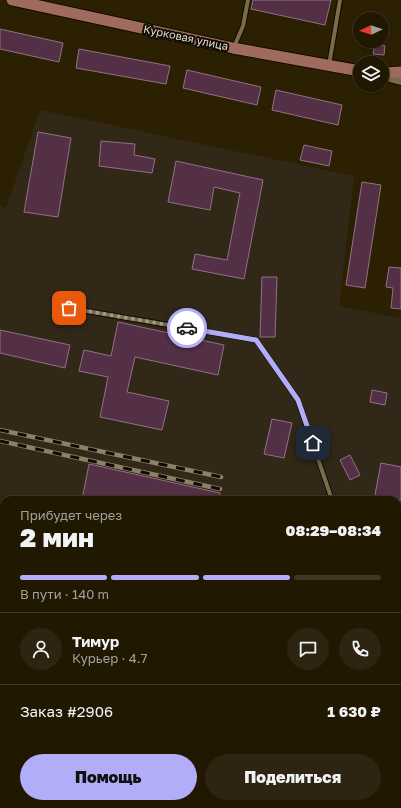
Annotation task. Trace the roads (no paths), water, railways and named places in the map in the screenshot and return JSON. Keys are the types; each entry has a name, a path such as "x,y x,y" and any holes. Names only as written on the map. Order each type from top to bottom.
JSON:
{"main road":[{"name":"Курковая улица","path":"12,0 234,48 353,70"},
{"path":"389,73 401,72"}],"street":[{"path":"389,77 401,80"}],"lane":[{"path":"234,48 243,26 248,0"},
{"path":"328,65 340,0"},
{"path":"69,308 256,340 298,400 331,496"}],"railway":[{"path":"0,430 221,477"},
{"path":"0,441 220,489"}]}
